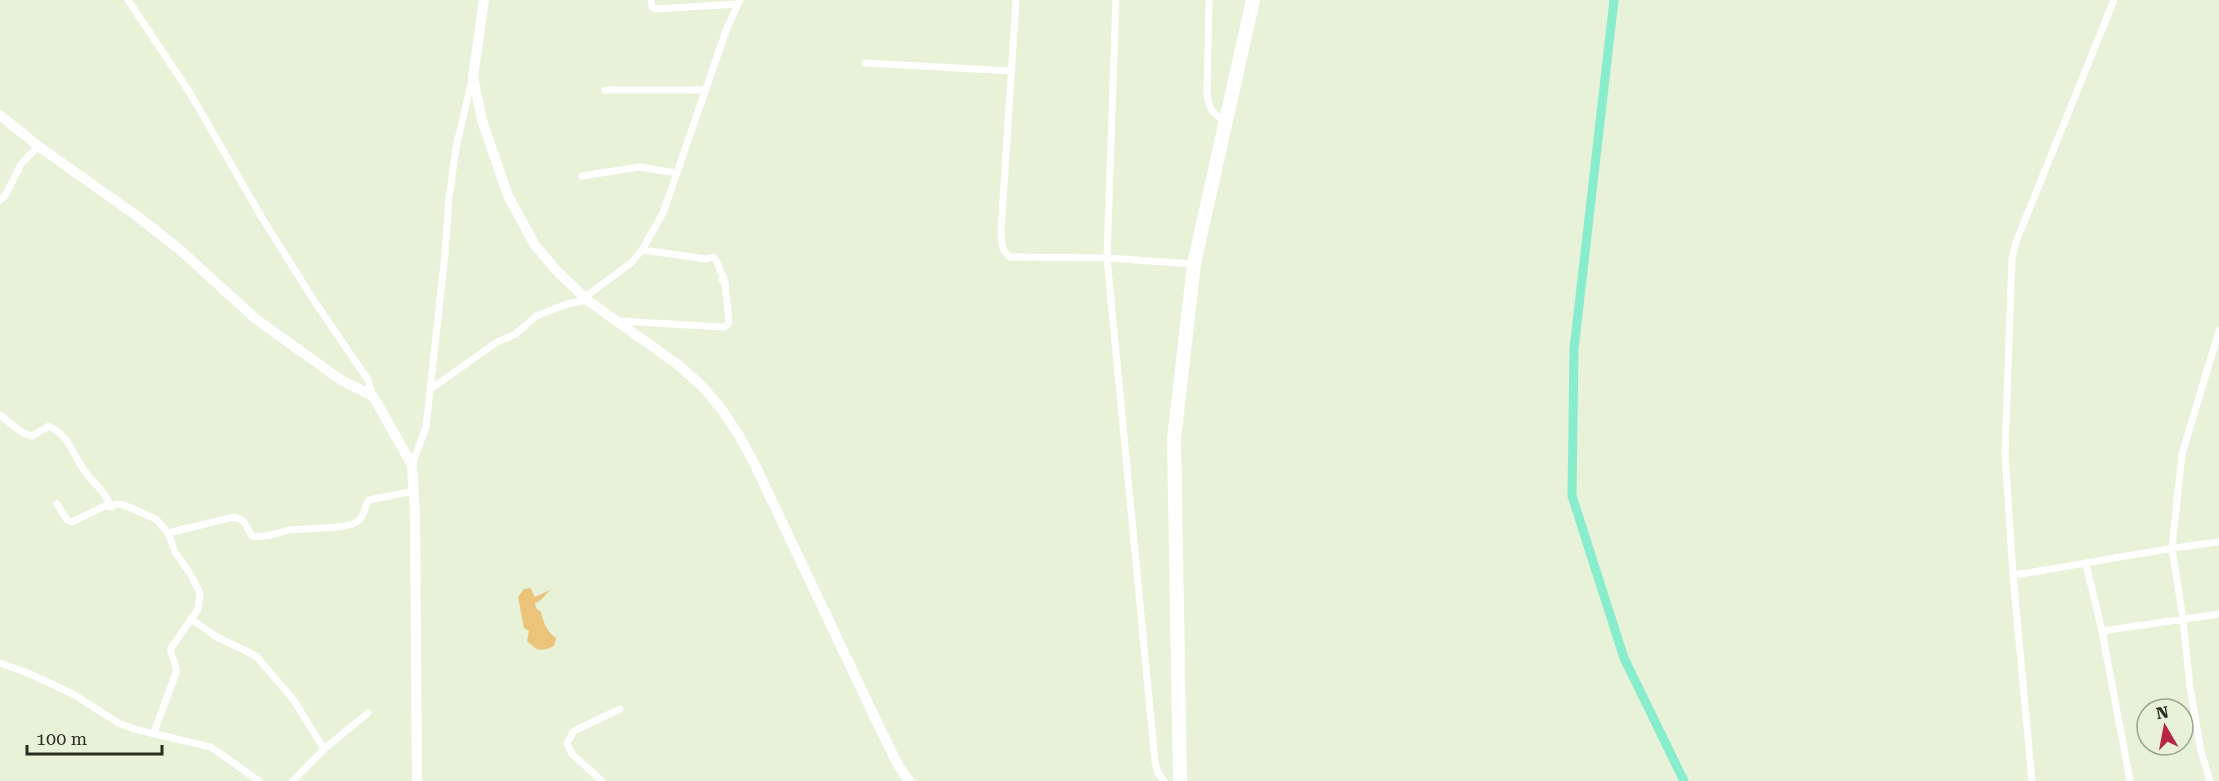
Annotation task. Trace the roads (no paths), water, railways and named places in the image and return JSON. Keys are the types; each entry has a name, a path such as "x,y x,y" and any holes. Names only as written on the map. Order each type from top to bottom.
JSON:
{"highway":[{"path":"1180,781 1174,439 1194,264 1253,0"}],"street":[{"path":"128,0 190,93 262,218 313,299 368,380 373,396 412,465 418,718 417,781"},
{"path":"412,465 424,434 432,388 449,198 484,0"},
{"path":"432,388 497,342 516,334 536,316 586,298 631,263 642,250 663,213 739,2 656,9 652,7 651,0"},
{"path":"1016,0 1001,232 1005,254 1010,257 1107,258 1194,264"},
{"path":"1116,0 1107,258 1155,762 1158,773 1164,781"},
{"path":"1209,0 1208,106 1212,114 1226,121"},
{"path":"2032,781 2013,575 2005,453 2012,258 2016,242 2114,0"},
{"path":"865,63 1012,71"},
{"path":"472,77 482,120 508,196 535,245 555,269 586,298 677,364 702,386 740,437 898,765 909,781"},
{"path":"605,90 706,90"},
{"path":"0,115 38,146 137,216 179,249 256,319 340,380 373,396"},
{"path":"0,200 5,196 21,164 38,146"},
{"path":"582,176 639,166 677,173"},
{"path":"617,321 724,327 729,323 725,283 722,280 724,278 718,261 713,257 706,259 642,250"},
{"path":"2210,781 2201,751 2190,687 2172,548 2182,454 2219,331"},
{"path":"0,415 27,435 36,435 49,426 64,437 72,447 80,465 111,507"},
{"path":"168,533 234,517 240,518 252,536 258,537 292,530 354,524 364,516 369,500 414,491"},
{"path":"57,504 67,520 72,522 107,505 111,507 116,504 148,514 156,519 168,533 175,552 200,593 198,609 171,648 170,653 177,666 176,673 154,732"},
{"path":"2013,575 2219,542"},
{"path":"2086,564 2102,631 2130,781"},
{"path":"2102,631 2219,614"},
{"path":"191,619 215,636 256,656 293,699 324,749"},
{"path":"0,663 73,694 120,724 211,747 259,781"},
{"path":"602,781 572,754 567,743 574,731 620,709"},
{"path":"293,781 324,749 368,713"}],"waterway":[{"path":"1614,0 1574,349 1572,496 1624,658 1684,781"}]}
